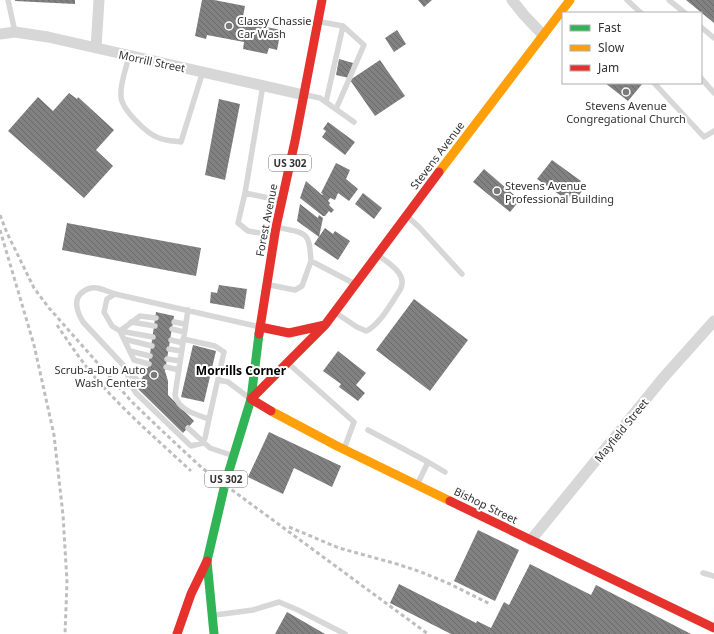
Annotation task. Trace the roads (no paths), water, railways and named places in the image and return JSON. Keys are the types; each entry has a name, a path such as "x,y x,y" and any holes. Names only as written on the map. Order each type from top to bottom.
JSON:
{"main road":[{"name":"Forest Avenue","path":"251,399 266,285 322,0"},
{"name":"Stevens Avenue","path":"565,11 570,0"},
{"name":"Stevens Avenue","path":"251,399 325,325 543,35 562,14"},
{"path":"260,327 289,333 325,325"},
{"name":"Bishop Street","path":"251,399 344,449 714,628"},
{"name":"US 302","path":"214,634 207,561 233,456 251,399"},
{"path":"177,634 191,594 207,561"}],"street":[{"path":"96,48 99,0"},
{"path":"512,0 543,35"},
{"name":"Morrill Street","path":"0,34 15,32 48,37 304,95"},
{"name":"Mayfield Street","path":"531,540 663,378 714,321"}],"lane":[{"path":"8,0 15,32"},
{"path":"626,0 640,12"},
{"path":"669,0 684,12"},
{"path":"318,21 343,26 364,45 336,109"},
{"path":"326,102 343,26"},
{"path":"702,28 714,38"},
{"path":"130,56 120,97 124,106 138,123 158,138 181,142 192,111 202,71"},
{"path":"702,79 714,93"},
{"path":"655,84 704,137 714,131"},
{"path":"263,85 245,193 238,223 248,231 301,232 307,237 310,245 311,261 302,286 295,290 266,285"},
{"path":"304,95 320,98 354,122"},
{"path":"245,193 282,201"},
{"path":"407,216 462,274"},
{"path":"334,312 366,331 371,329 376,323 402,287 400,272 377,255"},
{"path":"311,261 355,284"},
{"path":"139,382 126,370 83,322 77,312 77,301 81,293 88,288 96,287 115,294 260,327"},
{"path":"115,294 107,299 104,312 112,326 120,331 153,337"},
{"path":"188,310 175,395 176,400 192,413 209,419"},
{"path":"120,331 140,316 156,318"},
{"path":"131,322 155,326"},
{"path":"174,322 185,324"},
{"path":"172,329 184,332"},
{"path":"120,331 134,360 149,364"},
{"path":"124,339 152,346"},
{"path":"126,370 129,382 136,393 191,446 203,443 206,438 224,352 215,346 170,340"},
{"path":"169,349 181,351"},
{"path":"130,351 150,356"},
{"path":"167,359 180,361"},
{"path":"288,363 354,422 344,449"},
{"path":"166,367 178,370"},
{"path":"218,380 228,382 251,399"},
{"path":"188,428 212,450 233,456"},
{"path":"368,430 445,472"},
{"path":"417,485 428,462"},
{"path":"703,573 714,576"},
{"path":"212,616 253,610 279,602 345,634"}],"railway":[{"path":"0,215 7,233 34,288 49,308 131,401 202,468 428,634"},
{"path":"0,230 34,345 54,435 63,515 67,582 65,634"},
{"path":"57,325 77,354 110,394 144,428 191,471"},
{"path":"289,527 339,548 421,572 450,584 490,604"}],"place":[{"name":"Classy Chassie Car Wash","path":"229,26"},
{"name":"Stevens Avenue Congregational Church","path":"626,92"},
{"name":"Stevens Avenue Professional Building","path":"497,191"},
{"name":"Scrub-a-Dub Auto Wash Centers","path":"154,375"}],"district":[{"name":"Morrills Corner","path":"241,370"}]}
